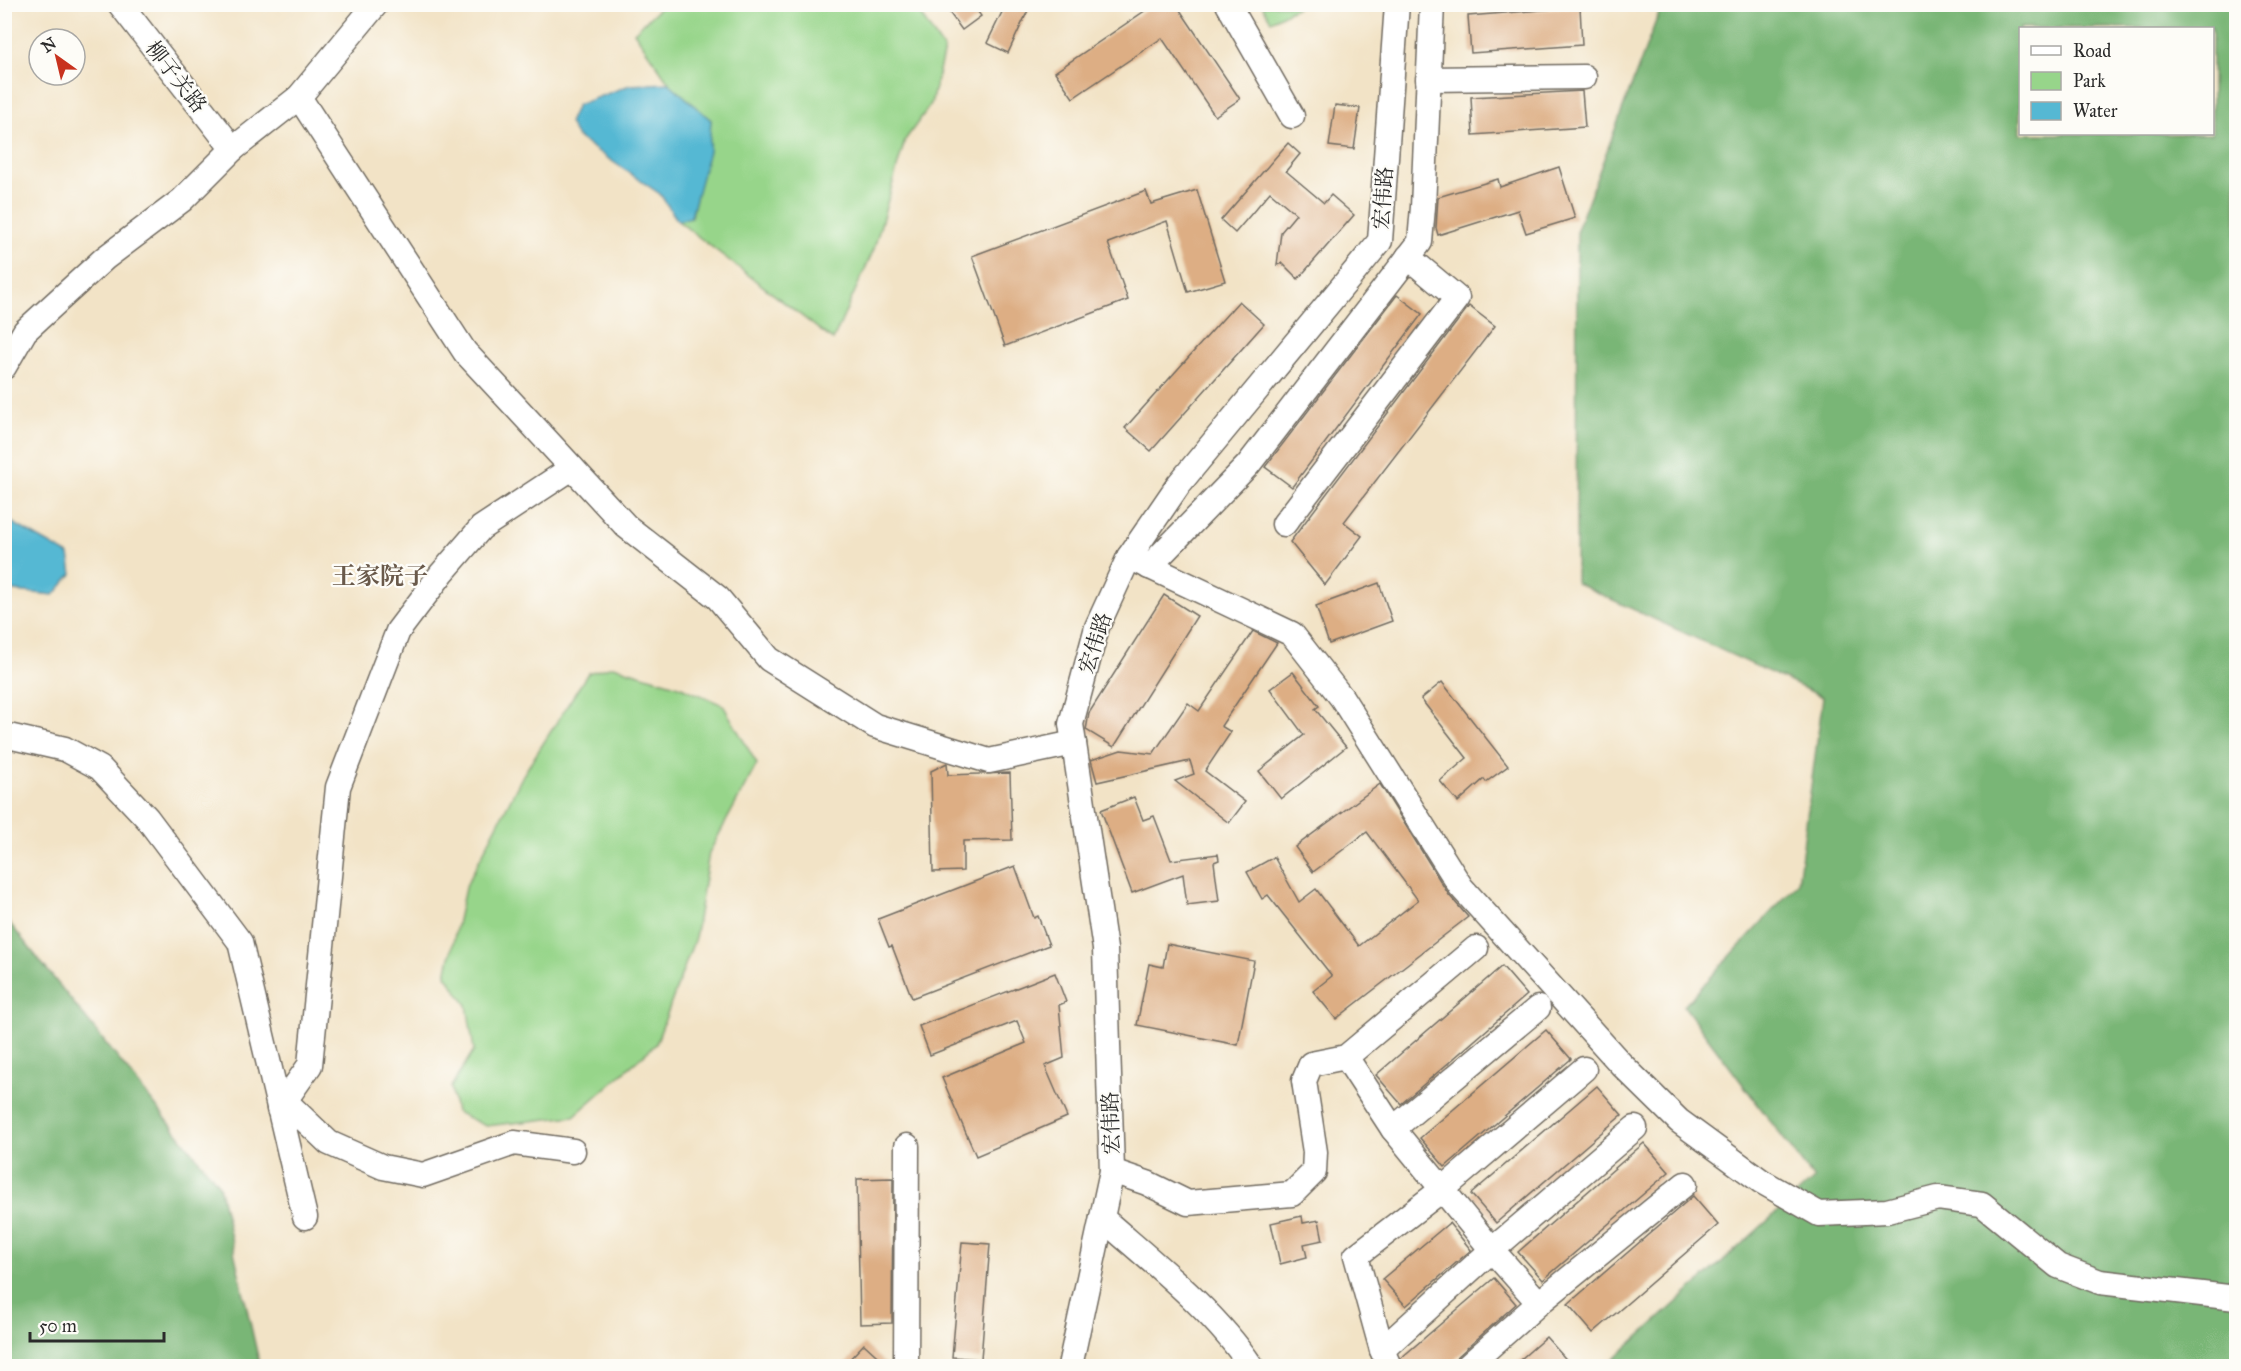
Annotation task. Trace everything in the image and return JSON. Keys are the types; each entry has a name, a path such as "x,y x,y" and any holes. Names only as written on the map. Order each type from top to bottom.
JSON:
{"street":[{"name":"柳子关路","path":"120,4 233,149"},
{"path":"4,367 25,331 105,258 182,200 233,149 299,97 376,4"},
{"path":"1228,4 1292,116"},
{"name":"宏伟路","path":"1070,1366 1112,1172 1105,949 1071,724 1097,627 1139,562 1179,484 1380,241 1397,4"},
{"path":"1432,4 1420,242 1248,465 1139,562 1292,634 1342,698 1461,887 1621,1064 1679,1121 1761,1181 1819,1214 1887,1211 1938,1197 1982,1204 2058,1266 2100,1282 2236,1298"},
{"path":"1428,79 1584,77"},
{"path":"299,97 465,352 626,526 718,598 769,659 875,726 989,761 1074,743"},
{"path":"1284,524 1457,298 1408,257"},
{"path":"282,1105 310,1065 338,787 398,631 442,573 481,528 572,468"},
{"path":"4,735 65,749 100,768 147,818 240,942 282,1105 305,1217"},
{"path":"1112,1172 1147,1183 1188,1203 1292,1194 1314,1172 1315,1152 1304,1081 1311,1064 1346,1057 1476,948"},
{"path":"1393,1130 1538,1008"},
{"path":"1346,1057 1393,1130 1539,1303"},
{"path":"1584,1069 1443,1190 1356,1256 1386,1358 1492,1250 1635,1128"},
{"path":"282,1105 329,1143 383,1167 423,1175 514,1143 573,1151"},
{"path":"906,1366 908,1146"},
{"path":"1468,1366 1539,1303 1685,1184"},
{"path":"1102,1218 1190,1296 1243,1354 1251,1366"}],"green space":[{"path":"663,5 914,5 944,50 931,104 905,140 874,249 833,340 678,221 692,217 711,120 669,83 634,32"},
{"path":"1262,5 1301,5 1271,21"},
{"path":"1662,5 2236,5 2236,1366 1606,1366 1814,1179 1684,1006 1798,883 1823,697 1576,583 1577,230"},
{"path":"613,666 679,686 723,705 757,764 709,853 695,938 656,1044 574,1116 486,1126 456,1112 451,1087 474,1050 467,1005 446,975 465,888 523,775 588,673"},
{"path":"4,916 219,1185 260,1366 5,1366"}],"water":[{"path":"669,83 711,120 709,151 691,217 678,221 660,194 577,137 569,123 577,105 630,85"},
{"path":"4,518 69,555 72,574 54,595 14,591 5,585"}],"building":[{"path":"943,4 972,4 981,16 962,30"},
{"path":"1006,4 1031,4 1008,53 987,43"},
{"path":"1155,4 1176,4 1240,99 1215,116 1162,38 1073,98 1055,72"},
{"path":"1580,7 1582,45 1471,53 1468,16"},
{"path":"1582,91 1585,127 1473,135 1471,97"},
{"path":"1335,105 1360,108 1354,149 1329,146"},
{"path":"1288,143 1300,154 1286,171 1324,203 1331,195 1354,215 1298,279 1282,263 1277,265 1281,232 1296,214 1270,192 1235,233 1221,220"},
{"path":"1559,167 1575,218 1526,233 1518,210 1438,235 1436,228 1438,197 1498,179 1500,187"},
{"path":"1197,190 1225,281 1188,292 1167,221 1108,243 1128,300 1005,346 972,256 1146,191 1151,204"},
{"path":"1397,295 1422,314 1292,487 1265,467"},
{"path":"1239,301 1264,324 1151,451 1125,428"},
{"path":"1469,306 1495,326 1344,522 1362,536 1325,585 1290,542"},
{"path":"1379,583 1392,621 1329,644 1316,606"},
{"path":"1164,595 1197,616 1114,747 1086,730 1089,713"},
{"path":"1253,631 1277,643 1221,726 1231,732 1205,771 1245,802 1229,823 1175,781 1194,774 1190,761 1097,782 1091,760 1121,750 1153,754 1188,703 1199,711"},
{"path":"1293,672 1319,706 1315,709 1346,747 1281,799 1259,771 1304,735 1270,689"},
{"path":"1442,682 1508,766 1486,782 1484,779 1458,802 1440,781 1467,758 1421,699"},
{"path":"947,763 948,775 1010,773 1012,840 963,841 963,871 933,872 931,771"},
{"path":"1380,784 1449,895 1468,917 1336,1019 1313,991 1332,976 1268,895 1262,899 1247,872 1274,857 1299,902 1316,889 1359,946 1418,900 1367,832 1313,872 1295,847"},
{"path":"1134,797 1143,820 1154,816 1171,860 1218,854 1219,860 1214,862 1219,901 1187,905 1183,874 1132,893 1101,810"},
{"path":"1015,866 1034,918 1038,916 1049,945 912,998 892,946 889,947 878,919"},
{"path":"1167,944 1254,961 1238,1045 1137,1025 1149,964 1163,967"},
{"path":"1502,966 1527,995 1401,1104 1376,1075"},
{"path":"1055,973 1066,1002 1059,1005 1064,1058 1045,1066 1067,1117 976,1156 942,1078 1026,1043 1017,1021 930,1055 919,1026"},
{"path":"1546,1030 1571,1059 1445,1167 1420,1138"},
{"path":"1597,1086 1622,1115 1496,1223 1471,1194"},
{"path":"1644,1143 1669,1172 1543,1280 1518,1252"},
{"path":"893,1178 892,1323 860,1324 857,1179"},
{"path":"1693,1196 1718,1225 1593,1333 1568,1304"},
{"path":"1302,1216 1303,1223 1319,1220 1323,1240 1304,1244 1307,1257 1280,1264 1271,1223"},
{"path":"1449,1223 1471,1250 1406,1306 1382,1279"},
{"path":"962,1242 990,1244 981,1359 952,1357"},
{"path":"1494,1278 1516,1304 1447,1366 1403,1366 1401,1358"},
{"path":"1546,1337 1572,1366 1513,1366"},
{"path":"864,1344 888,1366 843,1366"}],"district":[{"name":"王家院子","path":"380,576"}]}
